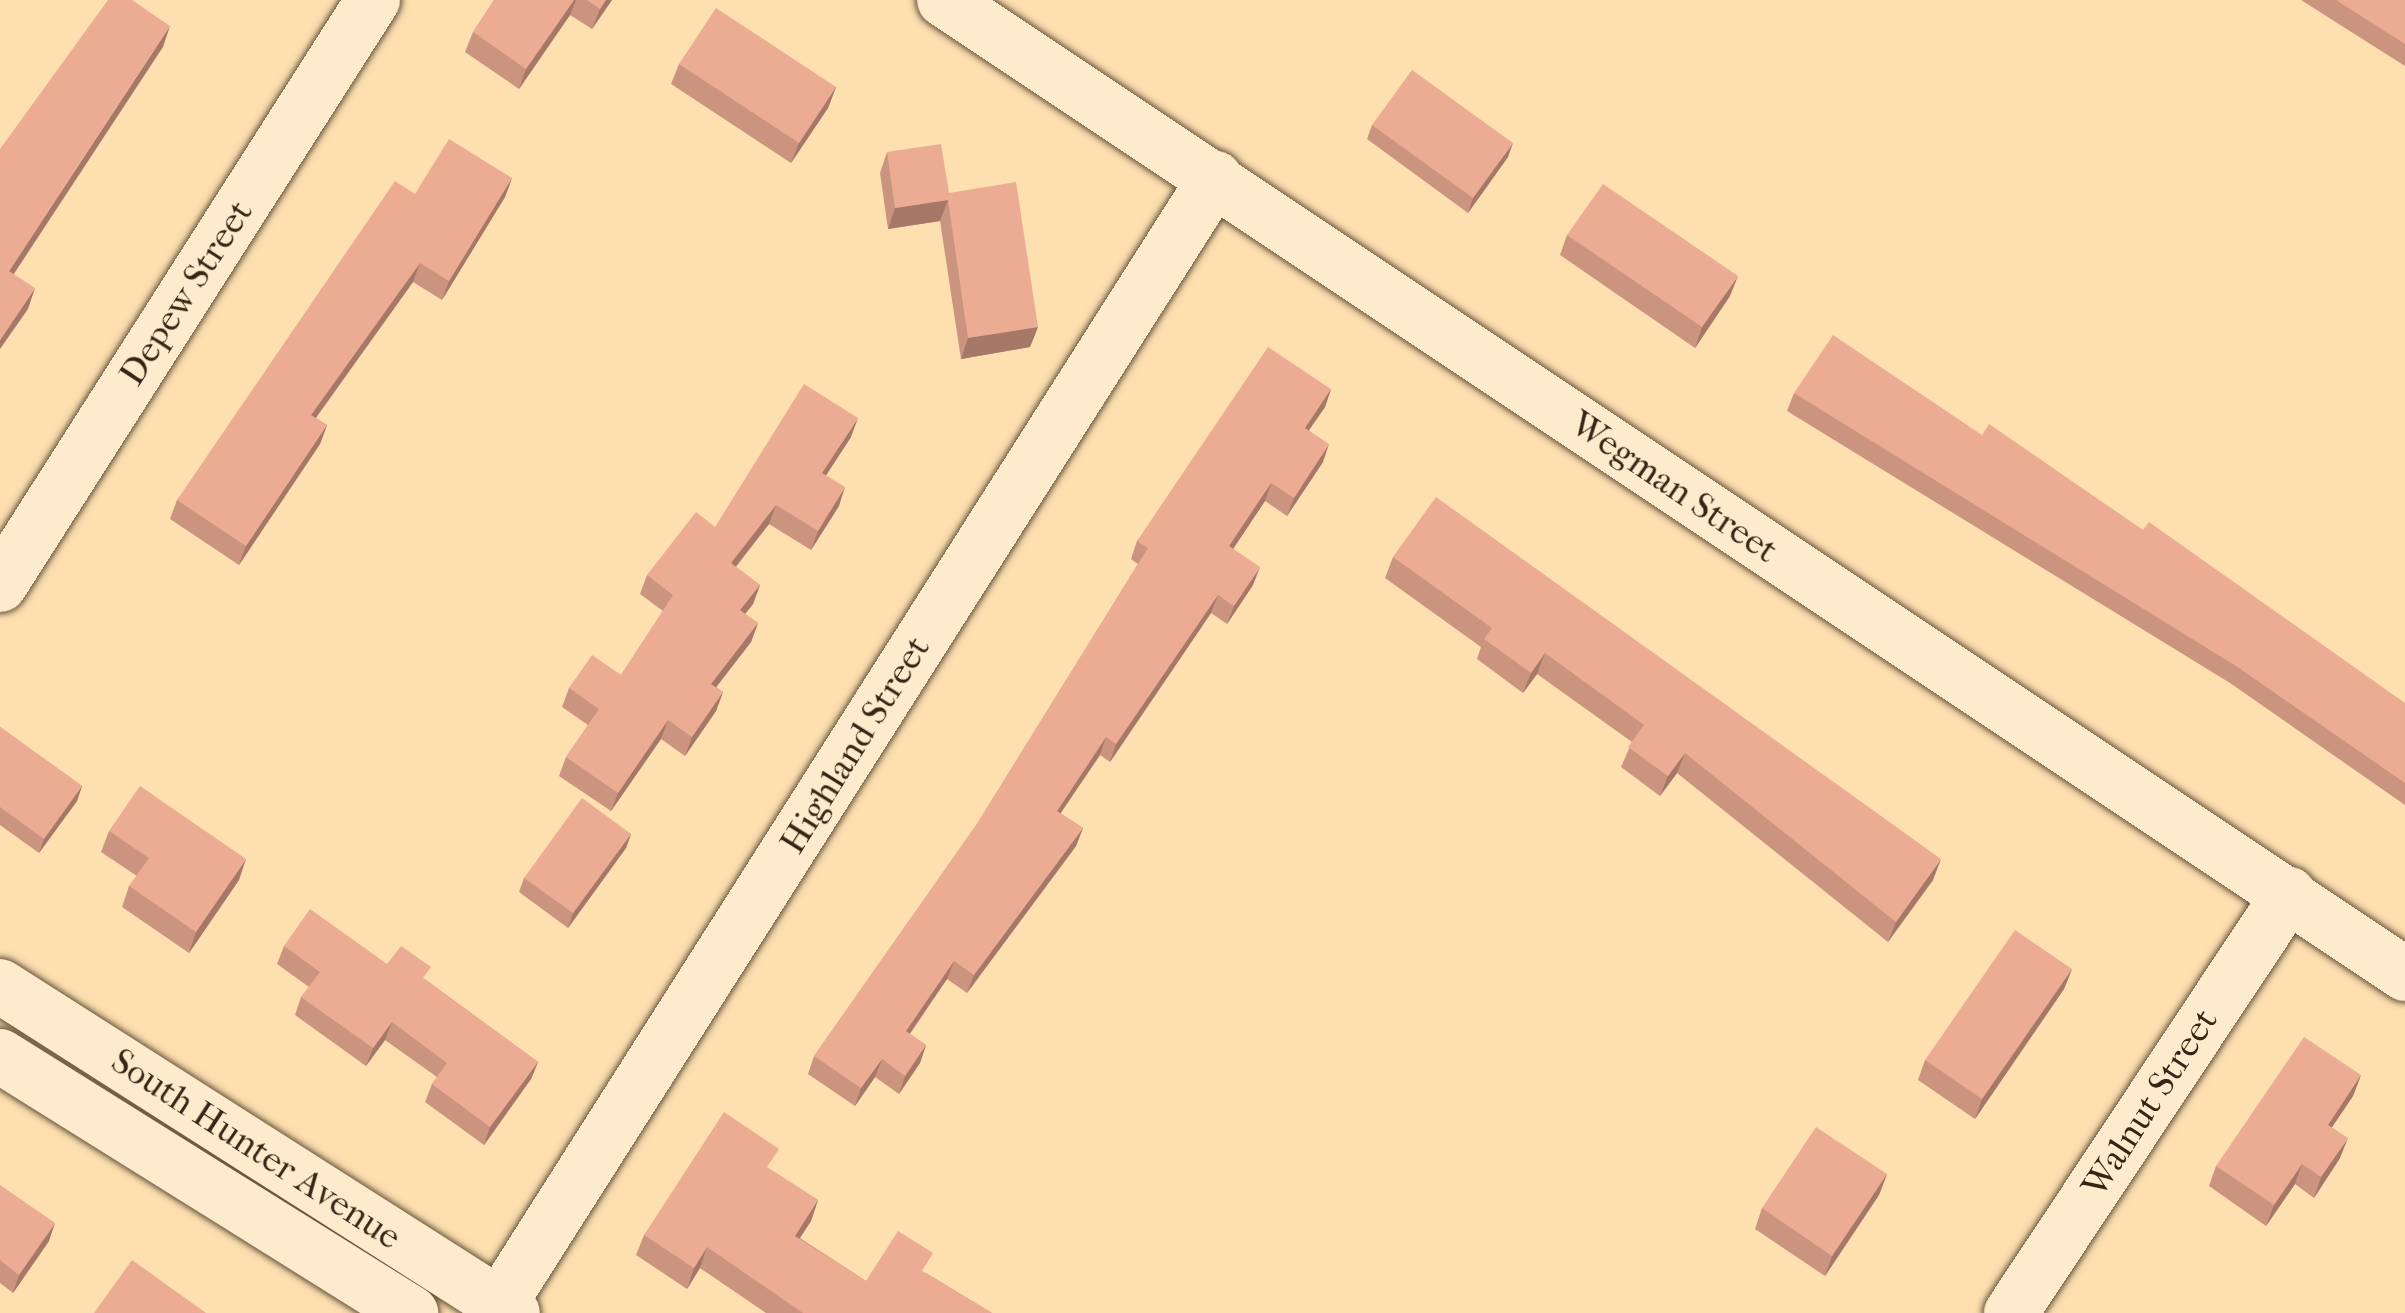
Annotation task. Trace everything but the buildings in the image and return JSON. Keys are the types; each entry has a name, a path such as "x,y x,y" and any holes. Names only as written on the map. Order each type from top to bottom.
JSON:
{"street":[{"name":"Depew Street","path":"0,585 373,0"},
{"name":"Wegman Street","path":"944,0 2405,974"},
{"name":"Highland Street","path":"502,1310 1216,178"},
{"name":"Walnut Street","path":"2011,1313 2290,894"},
{"name":"South Hunter Avenue","path":"0,986 502,1310"},
{"name":"South Hunter Avenue","path":"0,1056 411,1313"}]}
